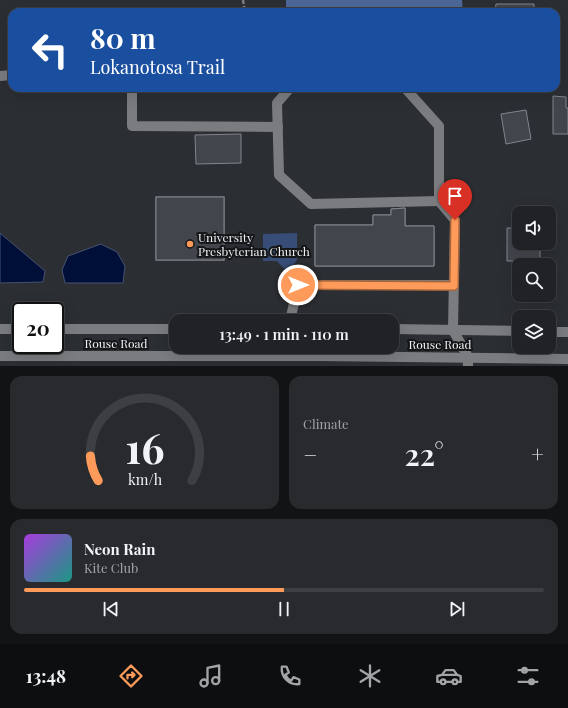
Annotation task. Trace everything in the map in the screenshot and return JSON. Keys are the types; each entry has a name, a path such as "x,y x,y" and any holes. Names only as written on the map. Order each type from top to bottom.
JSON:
{"street":[{"path":"132,92 132,126 278,127"},
{"path":"287,92 277,103 279,175 311,204 439,201"},
{"path":"409,92 439,126 439,201 455,220 454,330 468,362"},
{"path":"292,314 298,285 454,286"},
{"path":"0,329 12,329"},
{"name":"Rouse Road","path":"64,329 169,329"},
{"name":"Rouse Road","path":"399,329 512,331"},
{"path":"556,332 568,332"},
{"name":"Rouse Road","path":"0,356 468,362 568,359"}],"shaded area":[{"path":"286,0 462,0 463,8 286,8"},
{"path":"0,233 45,271 43,282 0,283"},
{"path":"297,233 297,260 288,273 277,261 263,261 263,234"},
{"path":"101,244 117,252 125,266 123,283 65,283 62,270 68,256"}],"building":[{"path":"496,4 534,4 534,8 496,8"},
{"path":"553,96 566,97 566,108 568,108 568,134 553,134"},
{"path":"526,110 531,139 506,144 501,114"},
{"path":"241,134 241,163 196,164 195,135"},
{"name":"University Presbyterian Church","path":"156,197 224,197 224,260 156,260"},
{"name":"University Presbyterian Church","path":"156,197 224,197 224,260 156,260"},
{"name":"University Presbyterian Church","path":"405,208 405,226 434,226 434,266 315,266 315,225 373,225 373,215 391,215 391,209"},
{"name":"University Presbyterian Church","path":"405,208 405,226 434,226 434,266 315,266 315,225 373,225 373,215 391,215 391,209"},
{"path":"507,228 512,228 512,250 540,250 540,258 512,258 512,261 507,261"}],"place":[{"name":"University Presbyterian Church","path":"190,244"}],"route":[{"path":"298,285 454,286 455,220"}]}
